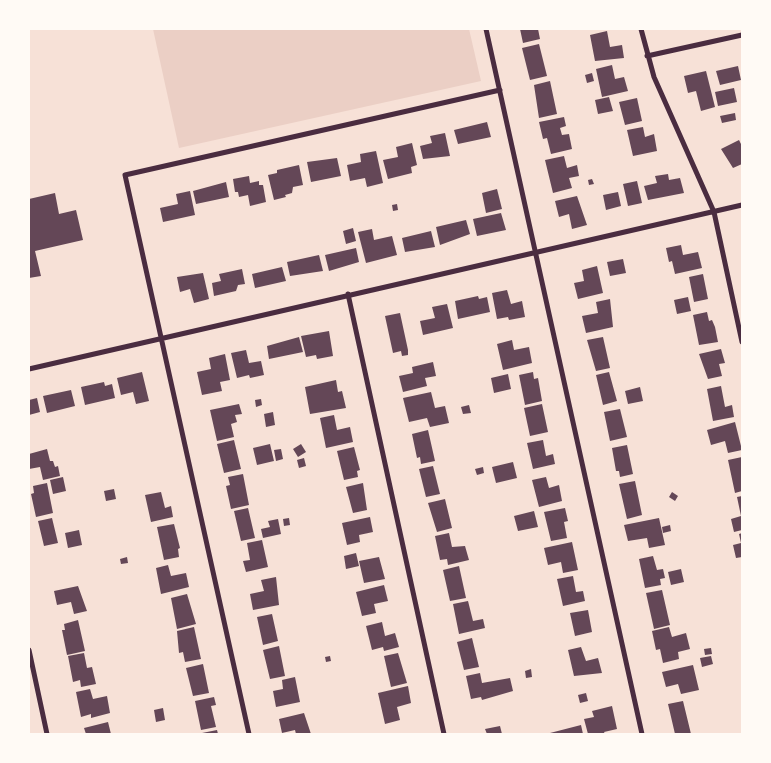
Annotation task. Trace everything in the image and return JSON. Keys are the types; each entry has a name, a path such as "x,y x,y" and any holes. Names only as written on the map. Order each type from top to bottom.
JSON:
{"street":[{"path":"486,29 642,734"},
{"path":"642,29 647,56 714,212 742,342"},
{"path":"647,56 742,35"},
{"path":"249,734 125,175 500,90"},
{"path":"29,369 162,340 348,294 742,205"},
{"path":"348,294 444,734"},
{"path":"29,650 48,734"}],"shaded area":[{"path":"153,29 469,29 481,81 179,148"}],"building":[{"path":"520,29 538,29 540,39 523,43"},
{"path":"607,31 610,47 622,45 624,58 595,61 590,35"},
{"path":"539,44 547,76 530,80 522,48"},
{"path":"612,65 615,79 624,77 628,91 602,97 596,69"},
{"path":"738,66 741,80 720,85 716,71"},
{"path":"706,71 715,107 701,111 696,91 688,93 684,76"},
{"path":"592,73 594,81 587,83 585,75"},
{"path":"550,81 557,114 539,118 534,85"},
{"path":"734,88 737,102 718,106 715,92"},
{"path":"609,97 613,111 598,114 595,100"},
{"path":"637,98 642,121 625,125 619,102"},
{"path":"735,113 736,120 722,123 720,116"},
{"path":"564,117 566,126 560,128 562,135 569,134 572,149 551,154 547,138 543,139 539,122"},
{"path":"487,122 491,137 458,144 454,130"},
{"path":"643,127 645,137 654,134 657,151 633,156 627,130"},
{"path":"445,133 450,156 423,159 420,146 432,143 430,136"},
{"path":"739,140 742,146 742,164 733,168 721,149"},
{"path":"412,143 417,165 411,167 412,173 388,179 383,160 398,157 396,147"},
{"path":"376,151 383,183 367,187 365,178 350,181 347,165 361,162 360,154"},
{"path":"564,156 567,168 577,165 579,176 569,178 572,188 553,193 545,160"},
{"path":"337,158 341,176 311,182 307,162"},
{"path":"299,165 303,185 293,187 292,193 285,195 286,197 274,200 268,175 277,173 277,170"},
{"path":"668,174 669,180 680,178 684,193 648,200 644,186 657,183 655,176"},
{"path":"249,176 250,183 259,181 259,185 263,185 266,202 250,206 248,195 239,197 238,192 235,192 233,179"},
{"path":"592,179 594,184 589,185 588,180"},
{"path":"637,181 642,203 628,206 623,184"},
{"path":"226,182 229,197 196,204 193,191"},
{"path":"497,189 502,209 486,213 482,193"},
{"path":"190,191 195,215 163,222 160,208 178,204 176,194"},
{"path":"618,192 621,206 606,210 603,195"},
{"path":"55,193 59,214 76,210 83,240 35,251 41,276 29,278 29,199"},
{"path":"577,196 587,225 572,229 569,214 559,217 555,201"},
{"path":"397,204 398,210 393,211 392,205"},
{"path":"501,213 506,230 477,236 473,219"},
{"path":"466,220 470,234 440,245 436,227"},
{"path":"353,228 356,241 346,244 343,231"},
{"path":"372,229 374,240 392,236 397,255 366,263 358,232"},
{"path":"431,231 435,247 405,252 402,238"},
{"path":"681,245 683,255 698,252 702,268 675,274 672,261 669,262 666,248"},
{"path":"356,248 359,262 329,271 325,255"},
{"path":"319,255 323,271 290,276 287,262"},
{"path":"623,259 626,273 610,276 607,262"},
{"path":"597,266 603,293 578,299 574,283 584,281 582,270"},
{"path":"282,267 286,281 255,288 252,274"},
{"path":"242,269 245,284 238,285 236,291 214,296 212,283 221,281 219,274"},
{"path":"203,273 209,299 194,303 190,289 180,292 177,277"},
{"path":"703,274 708,299 694,302 689,277"},
{"path":"507,290 511,304 522,301 525,317 509,320 508,317 497,319 492,293"},
{"path":"478,296 479,299 487,297 490,312 458,319 455,301"},
{"path":"688,297 691,311 677,314 674,300"},
{"path":"610,299 613,327 586,333 582,316 598,313 596,302"},
{"path":"447,304 453,328 423,335 420,321 435,318 432,307"},
{"path":"707,312 709,321 712,320 715,327 718,342 699,345 693,315"},
{"path":"400,313 408,350 408,355 402,356 401,351 393,353 385,316"},
{"path":"329,331 333,356 317,359 316,355 306,357 301,336"},
{"path":"299,337 303,352 269,359 267,346"},
{"path":"603,337 610,368 596,371 587,340"},
{"path":"512,340 514,350 529,347 532,363 503,370 497,344"},
{"path":"721,349 725,363 719,364 722,376 708,379 699,354"},
{"path":"246,350 249,363 261,361 264,375 250,378 249,375 237,378 231,353"},
{"path":"225,354 230,380 220,382 222,391 202,395 197,372 211,369 209,358"},
{"path":"433,362 436,376 425,378 427,386 403,392 399,376 413,373 412,367"},
{"path":"142,372 149,401 136,404 133,392 121,395 117,378"},
{"path":"533,372 534,379 538,378 542,401 525,405 519,375"},
{"path":"609,372 617,401 603,405 596,375"},
{"path":"508,374 511,389 494,393 491,378"},
{"path":"336,380 338,392 342,391 346,408 310,414 305,387"},
{"path":"104,382 105,386 112,384 115,398 85,405 81,387"},
{"path":"721,386 725,407 732,405 734,417 713,421 707,389"},
{"path":"640,387 643,401 628,404 625,391"},
{"path":"71,390 75,406 47,413 43,396"},
{"path":"431,392 435,408 445,406 449,423 430,427 427,418 409,422 403,398"},
{"path":"37,398 40,412 29,415 29,400"},
{"path":"261,399 262,405 256,407 255,400"},
{"path":"239,404 242,414 235,415 237,422 231,424 234,437 217,441 210,410"},
{"path":"542,404 548,432 530,436 524,408"},
{"path":"469,405 471,413 463,414 461,407"},
{"path":"620,409 627,437 610,441 604,412"},
{"path":"273,412 275,425 266,427 264,414"},
{"path":"334,415 337,430 350,427 353,442 326,448 320,418"},
{"path":"735,422 742,450 728,453 725,441 711,445 707,430"},
{"path":"428,430 435,461 421,464 420,457 417,458 412,434"},
{"path":"234,440 241,469 224,473 217,444"},
{"path":"543,440 546,456 553,454 555,464 533,469 527,443"},
{"path":"270,444 274,461 257,465 253,448"},
{"path":"301,444 306,452 298,457 293,449"},
{"path":"627,445 633,474 620,477 619,471 616,471 612,448"},
{"path":"354,447 360,470 357,471 358,477 344,480 337,451"},
{"path":"47,449 50,461 53,461 55,467 58,466 60,476 43,480 40,467 29,469 29,454"},
{"path":"281,449 283,459 276,461 274,450"},
{"path":"742,457 742,491 735,493 728,460"},
{"path":"304,458 306,466 299,468 297,460"},
{"path":"513,462 517,478 496,483 492,467"},
{"path":"433,466 440,494 426,497 419,469"},
{"path":"483,467 484,473 477,475 475,469"},
{"path":"243,474 249,505 231,509 226,486 230,485 228,477"},
{"path":"63,477 66,491 53,494 50,480"},
{"path":"546,477 549,488 559,485 562,501 539,507 532,480"},
{"path":"635,481 642,515 627,519 619,484"},
{"path":"47,483 53,513 36,517 31,494 34,493 33,486"},
{"path":"363,483 367,510 353,513 346,487"},
{"path":"114,489 116,499 106,501 104,491"},
{"path":"161,492 165,508 171,506 173,517 151,522 145,495"},
{"path":"672,492 678,496 675,501 669,497"},
{"path":"742,496 742,530 734,532 731,519 741,516 737,497"},
{"path":"445,499 452,528 437,532 428,503"},
{"path":"248,508 255,538 241,541 234,511"},
{"path":"565,508 568,521 564,522 567,538 551,541 544,512"},
{"path":"534,511 538,527 518,531 514,516"},
{"path":"370,517 373,532 359,535 360,542 347,545 342,523"},
{"path":"52,518 58,543 44,546 38,521"},
{"path":"289,518 290,525 284,526 283,519"},
{"path":"659,518 665,545 649,548 647,538 628,541 624,525"},
{"path":"278,519 281,534 263,538 261,529 270,527 268,521"},
{"path":"174,524 180,548 178,549 179,557 164,560 157,527"},
{"path":"670,525 671,531 663,533 662,527"},
{"path":"79,530 82,545 68,548 65,533"},
{"path":"449,533 452,547 465,546 469,560 448,565 447,559 440,560 435,536"},
{"path":"742,533 742,557 736,558 733,545 741,543 739,534"},
{"path":"262,540 268,567 246,572 243,561 250,560 247,543"},
{"path":"572,542 578,570 563,573 561,562 548,565 544,548"},
{"path":"356,553 359,566 346,569 344,556"},
{"path":"653,556 657,570 663,569 665,578 660,579 661,585 645,588 639,559"},
{"path":"127,557 128,563 121,564 120,559"},
{"path":"379,557 385,579 364,583 359,561"},
{"path":"168,565 171,576 186,573 189,587 161,594 156,568"},
{"path":"459,566 466,598 450,601 443,570"},
{"path":"681,569 684,582 671,585 668,572"},
{"path":"573,576 576,592 583,591 585,601 563,606 557,579"},
{"path":"276,577 279,605 253,610 250,594 264,591 261,580"},
{"path":"384,585 388,601 374,604 376,613 362,616 356,592"},
{"path":"78,586 87,611 74,614 71,602 57,605 54,591"},
{"path":"662,590 670,625 654,629 646,593"},
{"path":"187,594 196,624 177,629 171,598"},
{"path":"468,601 473,621 483,619 485,628 459,634 453,604"},
{"path":"588,610 592,632 575,636 570,613"},
{"path":"272,614 278,641 263,645 257,617"},
{"path":"78,620 85,651 67,655 62,630 65,630 64,624"},
{"path":"382,622 385,636 395,633 399,647 384,651 383,647 372,650 366,626"},
{"path":"194,627 201,659 185,662 183,652 179,653 177,631"},
{"path":"669,627 672,637 686,633 690,649 678,652 679,659 663,663 660,649 656,650 652,631"},
{"path":"472,638 479,667 464,670 457,642"},
{"path":"279,646 285,676 270,679 263,650"},
{"path":"581,647 586,661 598,658 602,673 574,676 568,650"},
{"path":"711,648 712,654 705,655 704,649"},
{"path":"84,653 87,668 92,667 96,684 81,687 80,680 73,682 68,656"},
{"path":"398,653 407,683 391,687 384,656"},
{"path":"330,656 331,661 326,662 325,657"},
{"path":"711,656 713,664 702,667 700,658"},
{"path":"203,664 209,693 193,696 186,668"},
{"path":"693,665 699,690 681,694 678,684 666,687 662,672"},
{"path":"531,669 532,677 526,678 525,671"},
{"path":"480,673 482,683 510,678 513,691 482,700 481,697 471,699 466,676"},
{"path":"295,677 300,702 276,707 273,691 283,689 282,680"},
{"path":"408,686 411,703 397,707 400,720 385,724 378,693"},
{"path":"90,689 93,699 107,696 110,713 91,718 91,714 81,717 76,692"},
{"path":"586,693 588,701 580,703 578,695"},
{"path":"214,697 216,705 211,706 216,727 201,730 195,701"},
{"path":"683,701 691,734 675,734 668,704"},
{"path":"612,706 617,729 604,732 605,734 588,734 584,719 594,717 592,711"},
{"path":"163,708 165,720 156,722 154,710"},
{"path":"304,713 311,734 296,734 295,730 282,733 279,719"},
{"path":"108,722 111,734 86,734 84,728"},
{"path":"581,725 583,734 550,734 550,733"},
{"path":"500,726 502,734 487,734 485,729"},
{"path":"217,730 218,734 202,734 202,733"}]}
